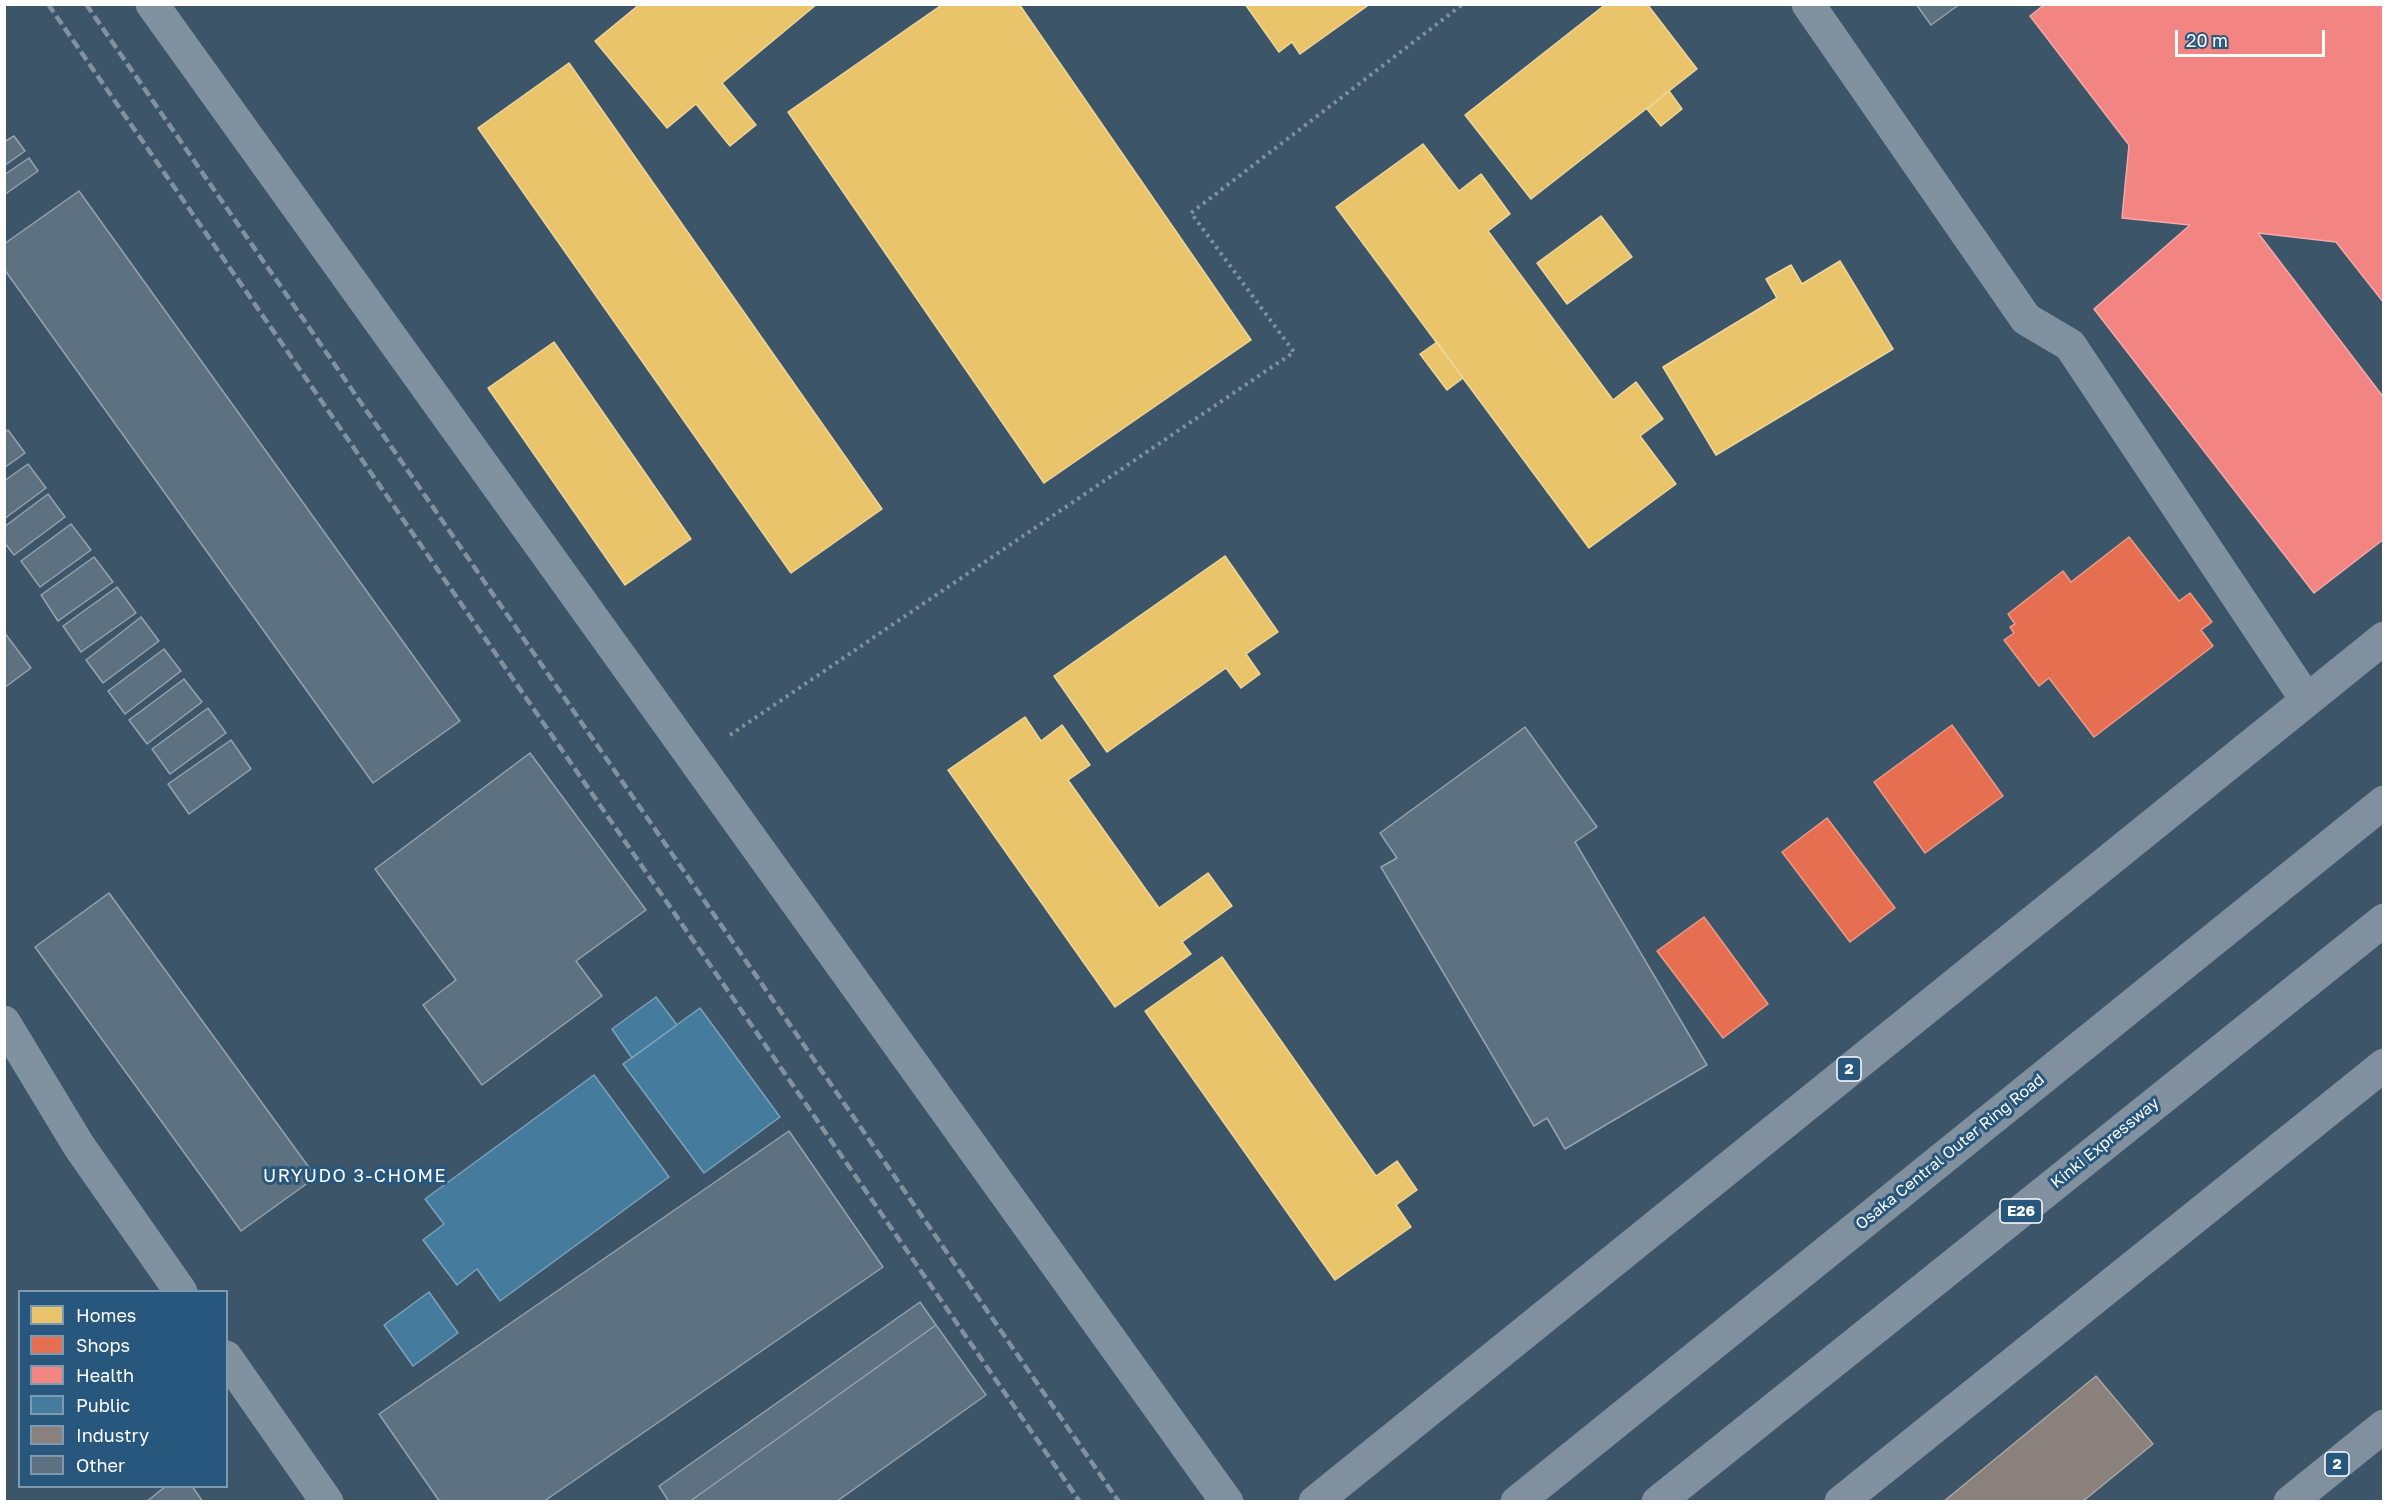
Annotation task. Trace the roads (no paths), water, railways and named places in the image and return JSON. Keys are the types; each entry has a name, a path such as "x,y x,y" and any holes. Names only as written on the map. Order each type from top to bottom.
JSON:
{"highway":[{"name":"Kinki Expressway","path":"1658,1502 2384,920"},
{"path":"1841,1502 2384,1065"}],"main road":[{"name":"2","path":"1315,1502 2384,638"},
{"name":"Osaka Central Outer Ring Road","path":"1517,1502 2384,802"},
{"name":"2","path":"2290,1502 2384,1426"}],"street":[{"path":"152,4 1227,1502"},
{"path":"1809,4 2026,319 2070,345 2306,699"},
{"path":"6,1026 80,1146 180,1290"},
{"path":"228,1360 327,1502"}],"railway":[{"path":"48,4 1080,1502"},
{"path":"86,4 1119,1502"}],"district":[{"name":"URYUDO 3-CHOME","path":"355,1176"}]}
